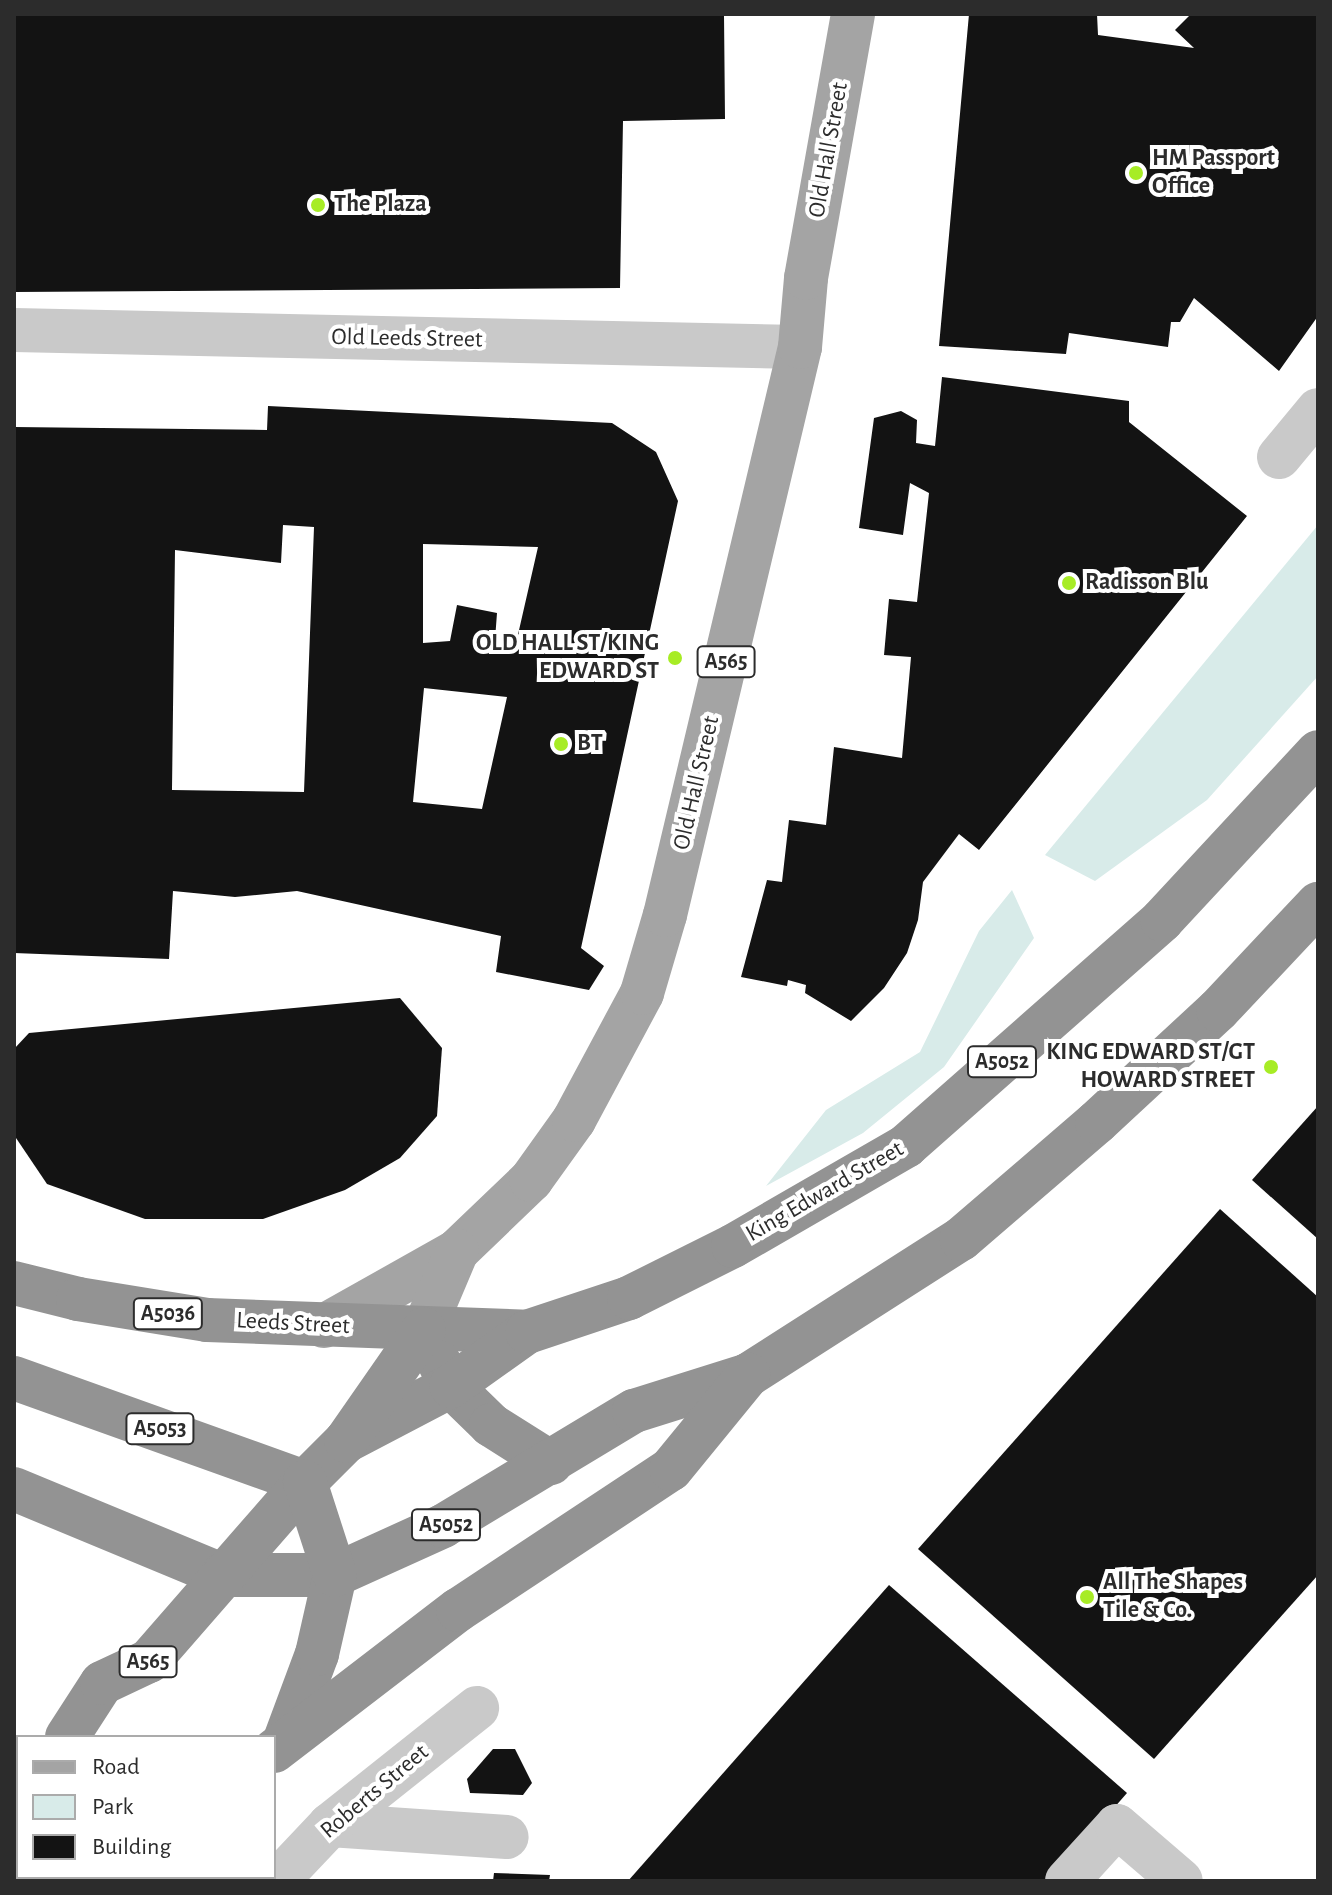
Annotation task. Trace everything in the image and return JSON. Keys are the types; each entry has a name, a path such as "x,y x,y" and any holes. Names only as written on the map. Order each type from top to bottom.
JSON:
{"highway":[{"name":"King Edward Street","path":"346,1441 451,1386 527,1332 629,1298 733,1246 906,1146 1162,920 1318,752"},
{"name":"A5052","path":"222,1575 335,1575 443,1526 634,1411 748,1375 961,1239 1097,1122 1196,1030 1318,904"},
{"name":"Leeds Street","path":"14,1283 78,1299 207,1320 527,1332"},
{"path":"346,1441 424,1329 451,1386 491,1425 551,1463"},
{"path":"280,1745 458,1610 671,1469 748,1375"},
{"name":"A5053","path":"14,1378 305,1482"},
{"name":"A565","path":"68,1735 102,1683 149,1661 305,1482 346,1441"},
{"path":"280,1745 317,1654 335,1575 305,1482"},
{"path":"14,1489 222,1575"}],"main road":[{"name":"Old Hall Street","path":"324,1326 457,1251 531,1180 574,1120 642,993 669,900 800,347 806,278 853,14"},
{"path":"424,1329 457,1251"}],"street":[{"name":"Old Leeds Street","path":"14,330 800,347"},
{"path":"1279,457 1318,410"},
{"name":"Roberts Street","path":"277,1881 330,1825 477,1708"},
{"path":"330,1825 507,1837"},
{"path":"1067,1881 1117,1826 1181,1881"}],"green space":[{"path":"1318,525 1318,676 1207,800 1095,881 1045,855"},
{"path":"1012,890 1034,938 944,1067 863,1133 766,1186 826,1110 920,1052 979,931"}],"building":[{"name":"The Plaza","path":"14,14 724,14 725,119 623,121 620,288 14,292"},
{"name":"HM Passport Office","path":"969,14 1097,14 1098,35 1194,48 1175,30 1191,14 1318,14 1318,316 1279,371 1194,298 1180,322 1171,322 1168,347 1069,333 1066,354 939,346"},
{"path":"942,377 1129,401 1129,422 1247,516 979,850 959,834 923,882 918,920 907,953 884,988 851,1021 805,993 806,985 788,980 787,986 741,977 767,880 782,882 789,820 826,825 834,747 902,758 911,657 884,655 889,599 917,602 929,493 910,483 903,535 859,528 874,418 901,411 917,420 916,443 935,446"},
{"name":"BT","path":"268,406 612,423 656,452 678,501 581,948 604,966 589,990 496,972 501,936 297,891 235,897 173,891 169,959 14,953 14,427 267,430","holes":["283,525 314,527 304,792 172,790 175,550 281,563","423,544 538,547 514,652 494,653 497,613 457,605 450,641 423,643","424,688 507,697 482,809 413,802"]},
{"path":"400,998 442,1048 437,1116 400,1158 345,1190 263,1219 145,1219 47,1184 14,1135 14,1049 29,1033"},
{"path":"1318,1106 1318,1239 1252,1180"},
{"path":"1220,1209 1318,1297 1318,1575 1154,1759 918,1549"},
{"path":"889,1585 1127,1793 1050,1881 628,1881"},
{"path":"493,1749 515,1749 532,1783 523,1795 470,1793 467,1779"},
{"path":"494,1873 550,1875 549,1881 493,1881"}],"place":[{"name":"HM Passport Office","path":"1136,173"},
{"name":"The Plaza","path":"318,205"},
{"name":"Radisson Blu","path":"1069,583"},
{"name":"OLD HALL ST/KING EDWARD ST","path":"675,658"},
{"name":"BT","path":"561,744"},
{"name":"KING EDWARD ST/GT HOWARD STREET","path":"1271,1067"},
{"name":"All The Shapes Tile & Co.","path":"1087,1597"}]}
